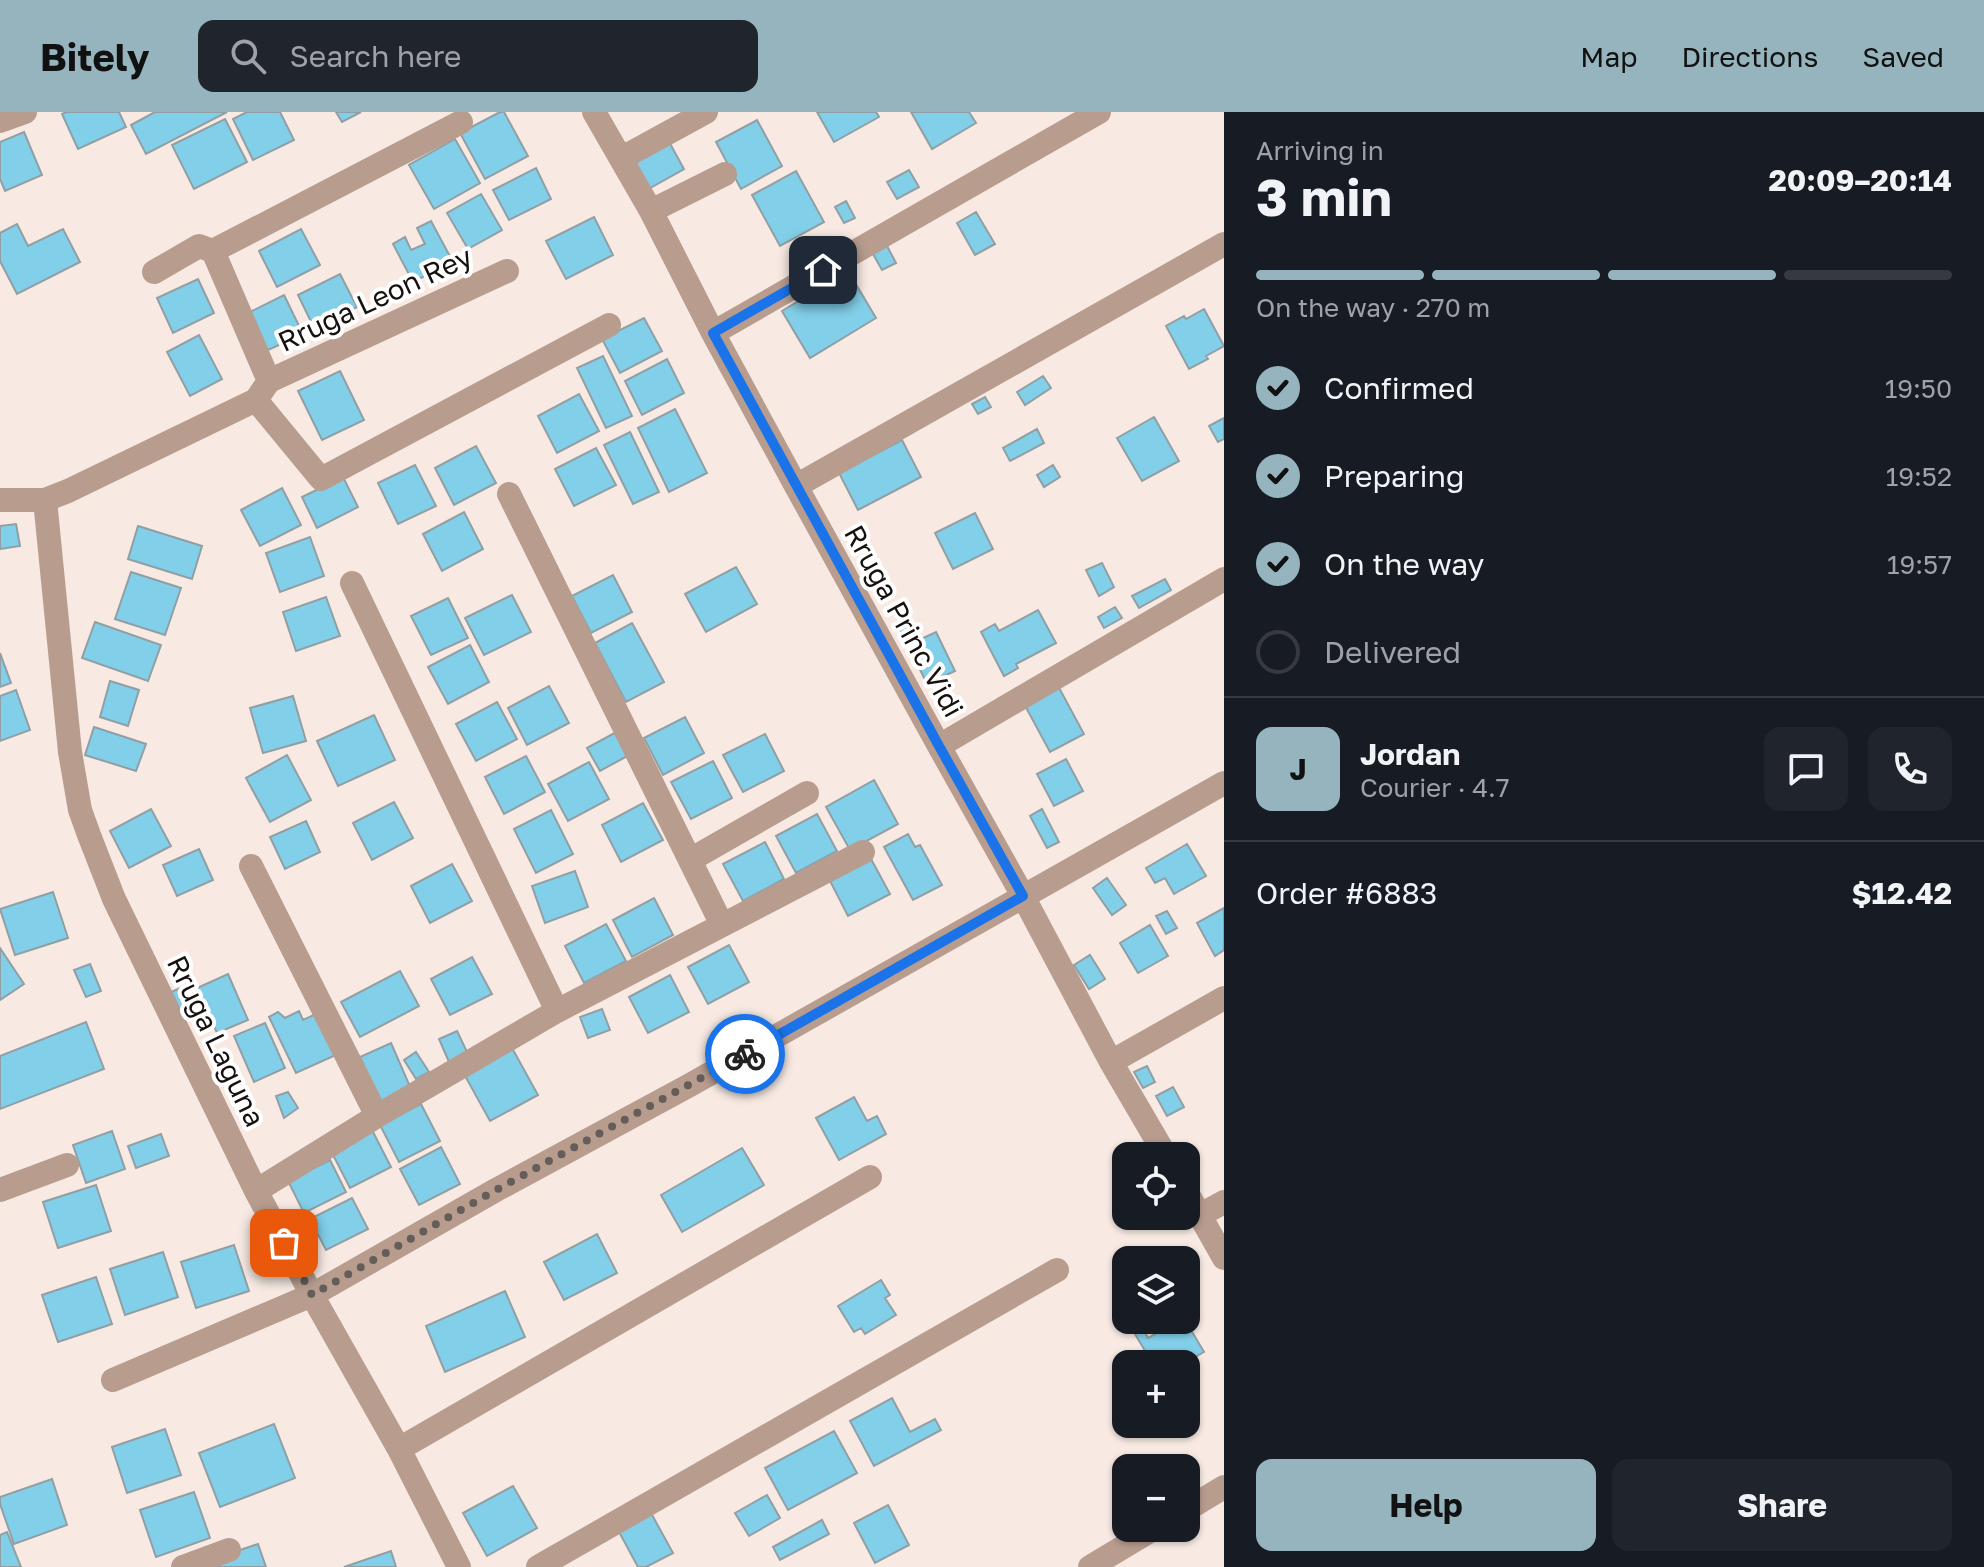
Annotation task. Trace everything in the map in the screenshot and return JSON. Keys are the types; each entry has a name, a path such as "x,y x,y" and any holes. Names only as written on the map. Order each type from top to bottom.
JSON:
{"street":[{"path":"0,121 25,112"},
{"name":"Rruga Princ Vidi","path":"594,112 651,211 713,333 1111,1062 1158,1142"},
{"path":"622,158 706,112"},
{"path":"713,333 1099,112"},
{"path":"154,272 199,246 213,251 461,122"},
{"path":"651,211 725,174"},
{"path":"796,486 1224,244"},
{"path":"213,251 263,390 321,479 609,325"},
{"name":"Rruga Leon Rey","path":"0,500 45,500 81,484 263,390 507,271"},
{"path":"509,494 722,925"},
{"name":"Rruga Laguna","path":"45,500 70,752 80,810 114,899 256,1191 399,1449 459,1567"},
{"path":"939,746 1224,579"},
{"path":"352,583 557,1011"},
{"path":"113,1380 312,1295 1224,783"},
{"path":"690,860 807,793"},
{"path":"256,1191 557,1011 863,852"},
{"path":"251,866 377,1116"},
{"path":"1111,1062 1224,998"},
{"path":"0,1190 67,1165"},
{"path":"399,1449 870,1177"},
{"path":"1224,1202 1200,1215 1224,1258"},
{"path":"538,1567 1057,1270"},
{"path":"1200,1502 1224,1487"},
{"path":"1090,1567 1132,1542"},
{"path":"183,1567 229,1550"}],"building":[{"path":"119,112 126,127 78,149 62,114"},
{"path":"155,112 227,112 146,154 131,125"},
{"path":"247,112 280,112 294,140 253,160 233,119"},
{"path":"336,112 361,112 342,122"},
{"path":"504,112 528,156 485,179 460,133"},
{"path":"817,112 876,112 879,117 834,142"},
{"path":"911,112 969,112 976,123 932,149"},
{"path":"225,119 247,162 194,189 172,145"},
{"path":"757,120 782,166 741,189 716,142"},
{"path":"24,132 42,175 5,191 0,179 0,142"},
{"path":"667,138 684,169 645,191 628,160"},
{"path":"455,139 480,183 434,209 409,165"},
{"path":"536,168 551,199 509,220 493,190"},
{"path":"909,170 919,187 897,199 887,182"},
{"path":"796,171 824,222 780,246 752,195"},
{"path":"481,194 502,230 468,249 447,213"},
{"path":"846,201 855,218 844,223 835,207"},
{"path":"976,212 995,244 975,255 957,223"},
{"path":"594,217 613,255 566,279 546,241"},
{"path":"431,221 453,262 413,282 393,244 405,237 411,250 425,244 417,228"},
{"path":"17,224 28,246 63,229 80,262 17,294 0,261 0,233"},
{"path":"301,229 320,265 277,287 259,251"},
{"path":"887,246 896,263 882,270 873,254"},
{"path":"848,271 876,318 810,358 782,311"},
{"path":"340,274 357,307 314,328 298,295"},
{"path":"198,279 214,313 173,333 157,298"},
{"path":"284,295 303,334 266,351 248,313"},
{"path":"1204,309 1224,346 1189,369 1166,326"},
{"path":"644,318 662,351 620,373 602,339"},
{"path":"199,335 222,379 190,396 167,352"},
{"path":"603,356 632,416 606,428 577,368"},
{"path":"667,359 684,393 642,415 625,381"},
{"path":"340,371 364,420 322,440 298,391"},
{"path":"1043,376 1051,388 1025,405 1017,392"},
{"path":"579,394 599,431 557,453 538,416"},
{"path":"985,397 991,407 978,414 972,404"},
{"path":"675,409 707,473 669,492 638,428"},
{"path":"1154,417 1179,461 1142,481 1117,438"},
{"path":"1224,418 1224,439 1218,442 1209,426"},
{"path":"1037,429 1044,443 1010,461 1003,448"},
{"path":"630,432 659,492 633,504 604,445"},
{"path":"902,440 921,477 858,510 839,473"},
{"path":"476,446 496,483 454,505 435,468"},
{"path":"596,448 616,485 574,506 555,469"},
{"path":"415,465 436,506 398,524 378,483"},
{"path":"1053,465 1060,477 1044,487 1037,475"},
{"path":"343,477 358,507 317,528 302,497"},
{"path":"282,488 301,525 260,546 241,510"},
{"path":"464,512 483,549 442,571 423,534"},
{"path":"975,513 993,549 953,569 935,533"},
{"path":"16,524 20,546 0,549 0,526"},
{"path":"138,526 202,546 192,579 128,559"},
{"path":"310,537 324,576 280,592 266,553"},
{"path":"1102,563 1114,587 1099,596 1086,570"},
{"path":"736,567 757,604 706,632 685,594"},
{"path":"131,572 181,588 165,635 115,619"},
{"path":"613,575 632,612 591,633 572,596"},
{"path":"1165,579 1171,590 1139,608 1132,596"},
{"path":"512,595 531,632 484,655 465,618"},
{"path":"326,597 340,636 296,651 283,612"},
{"path":"448,598 468,638 431,655 411,616"},
{"path":"1115,607 1122,618 1104,628 1098,617"},
{"path":"1038,610 1056,643 1016,664 1018,668 1004,676 981,632 995,624 999,631"},
{"path":"906,619 914,632 904,638 897,624"},
{"path":"95,622 161,645 148,681 82,658"},
{"path":"632,623 664,682 626,702 595,643"},
{"path":"936,632 955,671 927,684 908,645"},
{"path":"470,645 489,682 448,704 428,667"},
{"path":"0,653 11,683 0,687"},
{"path":"110,681 139,690 128,726 100,717"},
{"path":"1057,684 1084,734 1050,752 1023,702"},
{"path":"549,686 569,723 527,745 508,708"},
{"path":"16,690 30,730 0,741 0,696"},
{"path":"293,696 306,741 263,753 250,708"},
{"path":"497,702 517,739 476,761 456,724"},
{"path":"374,715 395,760 338,786 317,741"},
{"path":"685,717 704,753 663,775 644,738"},
{"path":"94,727 146,744 136,771 85,755"},
{"path":"618,731 631,754 600,771 587,748"},
{"path":"765,734 784,771 743,792 723,755"},
{"path":"287,755 311,800 270,822 246,778"},
{"path":"526,756 545,792 504,814 485,777"},
{"path":"1066,759 1083,791 1054,806 1037,774"},
{"path":"713,761 732,798 691,819 671,782"},
{"path":"589,762 609,799 568,821 548,784"},
{"path":"874,780 898,824 850,850 826,807"},
{"path":"394,802 413,838 372,860 353,823"},
{"path":"643,803 663,840 621,862 602,825"},
{"path":"151,809 171,846 129,868 110,831"},
{"path":"1042,809 1059,842 1047,848 1030,816"},
{"path":"551,810 573,854 536,873 514,829"},
{"path":"817,814 837,851 796,873 776,836"},
{"path":"306,821 320,852 285,869 270,837"},
{"path":"908,834 915,847 920,845 942,885 913,900 884,847"},
{"path":"765,842 784,879 743,901 723,864"},
{"path":"1187,844 1206,876 1174,894 1165,878 1155,883 1146,868"},
{"path":"199,849 213,880 177,896 163,865"},
{"path":"870,857 890,894 848,916 829,879"},
{"path":"452,864 472,901 430,923 411,886"},
{"path":"575,871 588,907 545,923 532,886"},
{"path":"1107,878 1126,905 1112,915 1093,888"},
{"path":"53,892 68,938 15,955 0,909"},
{"path":"654,898 673,935 632,957 613,920"},
{"path":"1224,908 1224,950 1215,956 1197,923"},
{"path":"1167,911 1177,928 1166,934 1156,916"},
{"path":"606,924 626,961 584,983 565,946"},
{"path":"1150,925 1168,956 1138,973 1120,943"},
{"path":"729,945 749,982 708,1004 688,967"},
{"path":"0,948 24,984 0,1000"},
{"path":"1090,955 1105,979 1089,989 1074,965"},
{"path":"472,957 492,994 450,1015 431,979"},
{"path":"90,964 101,991 86,997 74,970"},
{"path":"400,971 419,1006 360,1037 341,1002"},
{"path":"228,974 248,1020 217,1033 197,988"},
{"path":"670,975 689,1012 648,1033 629,997"},
{"path":"185,986 195,1010 181,1016 171,992"},
{"path":"602,1009 610,1030 588,1038 580,1017"},
{"path":"299,1011 303,1020 318,1013 338,1054 296,1073 269,1017 278,1012 285,1018"},
{"path":"86,1022 104,1069 0,1109 0,1056"},
{"path":"265,1023 285,1068 254,1082 234,1036"},
{"path":"457,1031 468,1054 449,1062 439,1039"},
{"path":"391,1043 411,1089 381,1103 360,1057"},
{"path":"512,1048 538,1095 490,1121 464,1074"},
{"path":"416,1052 429,1072 416,1079 404,1060"},
{"path":"1147,1066 1155,1082 1143,1088 1134,1072"},
{"path":"1173,1087 1184,1107 1167,1116 1156,1096"},
{"path":"288,1092 298,1108 284,1118 276,1096"},
{"path":"854,1097 867,1121 877,1116 886,1134 839,1160 816,1118"},
{"path":"421,1104 440,1141 399,1162 380,1125"},
{"path":"372,1130 391,1167 350,1188 331,1151"},
{"path":"112,1131 125,1169 86,1183 73,1145"},
{"path":"161,1134 169,1156 136,1168 128,1146"},
{"path":"441,1147 460,1184 419,1205 400,1169"},
{"path":"742,1148 764,1185 682,1232 661,1195"},
{"path":"330,1160 346,1192 304,1213 288,1181"},
{"path":"96,1185 111,1231 58,1248 43,1202"},
{"path":"352,1198 368,1229 326,1250 310,1219"},
{"path":"597,1234 617,1273 564,1300 544,1262"},
{"path":"234,1245 249,1291 196,1308 181,1262"},
{"path":"163,1252 178,1297 125,1315 110,1269"},
{"path":"96,1277 112,1324 58,1342 42,1295"},
{"path":"881,1280 890,1295 885,1298 896,1315 865,1334 861,1328 854,1332 838,1306"},
{"path":"505,1291 525,1337 445,1372 426,1326"},
{"path":"1135,1334 1146,1334 1148,1338 1155,1334 1193,1334 1204,1352 1200,1354 1200,1350 1145,1350"},
{"path":"892,1398 910,1432 935,1419 941,1430 874,1466 850,1421"},
{"path":"274,1424 295,1478 220,1507 199,1453"},
{"path":"165,1429 181,1475 127,1493 112,1447"},
{"path":"834,1431 857,1473 788,1510 765,1468"},
{"path":"52,1479 67,1525 14,1544 0,1497"},
{"path":"513,1486 537,1528 487,1556 463,1513"},
{"path":"194,1492 210,1538 156,1557 140,1510"},
{"path":"767,1495 780,1518 749,1536 735,1513"},
{"path":"888,1505 909,1545 875,1563 854,1523"},
{"path":"651,1513 673,1553 646,1567 638,1567 618,1530"},
{"path":"822,1520 829,1534 780,1560 773,1547"},
{"path":"7,1532 21,1567 0,1567 0,1535"},
{"path":"258,1544 266,1567 206,1567 204,1562"},
{"path":"391,1551 396,1567 344,1567"}],"way so far":[{"path":"284,1243 312,1295 745,1054"}],"route":[{"path":"745,1054 1023,896 713,333 823,270"}]}
